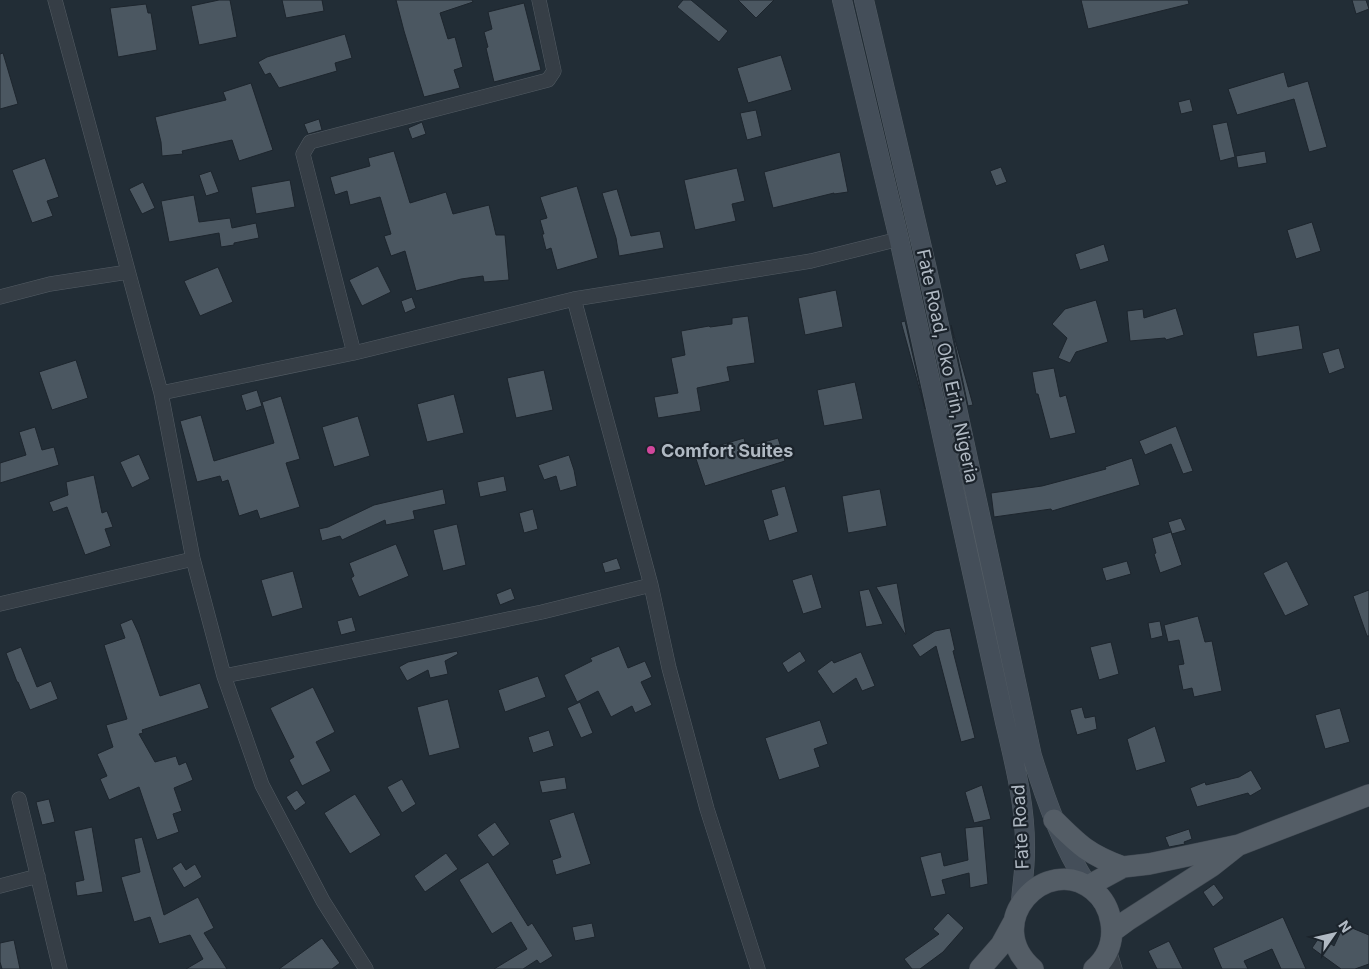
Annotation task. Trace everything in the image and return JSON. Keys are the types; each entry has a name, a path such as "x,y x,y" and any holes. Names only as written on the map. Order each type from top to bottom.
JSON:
{"main road":[{"path":"1088,886 1123,867 1149,864 1239,845 1369,795"},
{"path":"1054,820 1086,851 1100,859 1123,867"},
{"path":"1094,969 1112,950 1128,920 1212,866 1239,845"},
{"path":"980,969 1000,945 1013,924 1021,902 1031,891 1045,883 1060,880 1080,882 1098,894 1109,912 1112,950"},
{"path":"1013,924 1013,937 1018,951 1032,969"}],"street":[{"path":"55,0 161,393 193,559 224,676 262,785 323,902 366,969"},
{"path":"354,353 303,154 310,142 548,80 554,71 539,0"},
{"name":"Fate Road, Oko Erin, Nigeria","path":"842,0 899,239 1005,722"},
{"name":"Fate Road, Oko Erin, Nigeria","path":"864,0 927,269 1027,734"},
{"path":"161,393 354,353 574,299 810,261 899,239"},
{"path":"0,297 50,284 128,272"},
{"path":"574,299 651,585 669,668 707,809 758,969"},
{"path":"0,604 193,559"},
{"path":"224,676 542,612 651,585"},
{"name":"Fate Road","path":"1005,722 1019,780 1024,816 1025,852 1021,902"},
{"name":"Fate Road","path":"1027,734 1041,785 1054,820 1073,864 1088,886"},
{"path":"19,800 60,969"},
{"path":"0,886 38,876"}],"building":[{"path":"219,0 230,0 237,37 199,45 191,6"},
{"path":"282,0 322,0 324,11 286,18"},
{"path":"396,0 472,0 473,2 440,13 448,39 455,37 463,67 454,70 460,88 424,97"},
{"path":"683,0 691,0 728,31 719,42 677,7"},
{"path":"738,0 774,0 756,18"},
{"path":"1081,0 1188,0 1189,4 1088,29"},
{"path":"1352,0 1366,0 1369,9 1356,14"},
{"path":"524,3 541,70 494,82 484,32 492,29 488,12"},
{"path":"146,4 148,13 151,13 157,50 118,57 110,8"},
{"path":"345,34 352,58 335,63 337,71 279,88 270,73 265,75 258,62 267,57"},
{"path":"3,53 18,104 0,109 0,54"},
{"path":"781,55 792,90 748,103 737,68"},
{"path":"1284,72 1288,87 1308,81 1327,147 1309,152 1294,99 1237,115 1228,89"},
{"path":"251,83 273,150 239,161 232,140 182,151 183,154 162,156 155,117 226,100 223,92"},
{"path":"1190,99 1193,111 1181,114 1178,102"},
{"path":"756,110 762,136 747,140 740,113"},
{"path":"319,119 322,130 308,134 304,124"},
{"path":"422,122 426,134 412,139 408,128"},
{"path":"1227,122 1235,157 1220,161 1212,125"},
{"path":"394,151 410,203 446,192 453,214 489,205 496,235 505,235 509,280 484,282 483,276 461,279 416,291 405,251 391,256 384,236 391,234 380,197 350,205 347,191 335,195 330,177 370,166 368,158"},
{"path":"1265,151 1267,163 1238,168 1236,156"},
{"path":"840,152 848,192 834,193 773,208 764,172"},
{"path":"45,158 59,197 47,201 53,216 32,223 12,170"},
{"path":"1001,167 1007,182 996,186 990,171"},
{"path":"737,168 745,201 732,204 736,221 695,230 684,180"},
{"path":"211,171 219,192 206,196 199,175"},
{"path":"290,180 295,207 256,214 251,187"},
{"path":"143,182 155,208 142,214 129,189"},
{"path":"577,186 598,258 557,270 551,248 546,250 542,234 544,234 540,220 547,218 540,197"},
{"path":"617,189 631,236 660,231 664,248 619,256 616,238 602,193"},
{"path":"194,195 199,222 230,218 232,228 256,223 259,238 221,247 219,233 169,242 161,201"},
{"path":"1312,222 1321,251 1296,259 1287,230"},
{"path":"1104,244 1109,261 1080,270 1075,254"},
{"path":"378,266 391,292 362,306 349,280"},
{"path":"218,267 233,302 200,316 184,281"},
{"path":"836,290 843,327 805,335 798,298"},
{"path":"412,297 416,308 405,313 401,301"},
{"path":"1096,300 1108,342 1076,352 1070,363 1058,358 1067,338 1052,324 1065,309"},
{"path":"1176,308 1184,335 1166,340 1165,338 1130,341 1127,311 1143,309 1144,318"},
{"path":"748,316 755,363 727,367 730,381 697,388 701,411 658,418 654,397 678,393 671,358 685,355 681,331 732,324 732,318"},
{"path":"905,321 925,409 901,322"},
{"path":"951,325 973,405 968,406"},
{"path":"1299,325 1303,349 1257,357 1253,333"},
{"path":"1339,348 1345,368 1329,374 1322,353"},
{"path":"76,360 88,398 52,410 39,372"},
{"path":"1054,368 1060,397 1066,395 1076,433 1050,439 1038,394 1036,394 1032,372"},
{"path":"544,370 553,410 516,418 507,378"},
{"path":"855,382 863,419 824,426 817,390"},
{"path":"257,390 262,406 246,411 241,395"},
{"path":"454,394 464,433 427,442 417,404"},
{"path":"281,396 300,459 286,463 300,507 260,519 257,510 239,516 228,480 222,482 220,476 197,482 180,421 201,415 214,461 274,443 262,402"},
{"path":"358,416 370,456 334,467 322,427"},
{"path":"1176,426 1193,471 1183,474 1171,444 1145,455 1139,441"},
{"path":"35,427 42,450 54,447 59,465 0,483 0,463 26,455 19,432"},
{"path":"744,438 746,447 778,438 785,461 705,486 694,453"},
{"path":"139,454 150,479 132,488 120,462"},
{"path":"569,455 577,486 560,491 556,476 544,480 538,465"},
{"path":"1132,458 1140,485 1052,511 1051,509 994,517 991,493 1042,486 1106,469 1105,467"},
{"path":"94,475 102,513 107,511 113,527 105,529 111,546 85,555 67,507 53,512 49,502 68,495 66,482"},
{"path":"504,476 507,491 480,497 477,482"},
{"path":"785,486 798,532 769,541 763,520 778,515 771,490"},
{"path":"443,489 446,504 413,511 415,519 386,525 385,520 342,540 340,536 322,541 319,529 328,527 374,505"},
{"path":"880,489 887,526 848,533 842,496"},
{"path":"533,509 538,529 524,533 519,513"},
{"path":"1181,518 1186,530 1172,534 1168,522"},
{"path":"457,524 466,565 443,571 433,530"},
{"path":"1171,532 1182,565 1160,573 1154,554 1156,553 1152,538"},
{"path":"396,544 409,576 359,597 351,578 354,576 349,563"},
{"path":"617,558 621,569 605,573 602,563"},
{"path":"1127,561 1131,574 1106,581 1102,568"},
{"path":"1287,561 1309,605 1285,616 1263,573"},
{"path":"293,571 303,608 272,617 261,580"},
{"path":"812,574 822,608 803,614 792,580"},
{"path":"897,583 906,634 876,587"},
{"path":"511,588 515,599 500,605 496,594"},
{"path":"869,589 883,624 866,627 859,591"},
{"path":"1369,590 1369,636 1367,636 1353,596"},
{"path":"1198,616 1205,642 1212,641 1222,691 1194,697 1192,688 1183,690 1178,665 1184,664 1179,640 1168,642 1164,625"},
{"path":"352,617 356,631 341,635 337,621"},
{"path":"132,619 160,696 200,683 209,708 142,730 143,733 139,734 155,762 176,756 179,765 186,762 193,780 174,788 182,811 173,814 179,832 157,840 139,787 109,800 100,779 107,776 97,754 113,747 106,725 127,719 104,645 125,638 120,624"},
{"path":"1160,621 1163,636 1151,639 1148,623"},
{"path":"950,628 955,650 953,651 975,738 961,742 936,646 920,657 912,645 935,631"},
{"path":"1111,642 1119,674 1099,680 1090,647"},
{"path":"619,646 628,668 645,661 652,677 641,682 652,705 635,713 632,706 611,717 598,691 577,702 564,675 592,661 590,658"},
{"path":"21,647 37,687 51,681 58,699 30,710 6,653"},
{"path":"457,651 458,654 445,661 448,674 430,678 428,670 407,681 399,667 408,662"},
{"path":"800,651 806,661 788,673 782,663"},
{"path":"861,652 875,686 862,691 856,678 833,694 817,671 832,660 834,663"},
{"path":"538,676 546,697 505,712 498,690"},
{"path":"313,687 335,732 316,742 331,771 302,786 289,760 294,757 270,708"},
{"path":"448,699 460,748 429,756 417,707"},
{"path":"580,702 593,733 581,738 567,708"},
{"path":"1082,707 1085,718 1095,716 1097,729 1077,735 1070,710"},
{"path":"1340,708 1350,742 1325,749 1315,715"},
{"path":"820,720 828,744 814,749 820,767 779,780 765,738"},
{"path":"1155,726 1166,762 1136,771 1127,739"},
{"path":"549,730 554,746 533,753 528,737"},
{"path":"1251,770 1262,789 1250,796 1248,793 1197,807 1190,788 1205,782 1206,785 1239,777"},
{"path":"565,777 567,789 542,793 539,781"},
{"path":"402,779 416,804 402,813 387,787"},
{"path":"982,785 991,819 974,823 965,792"},
{"path":"297,790 306,803 295,811 286,797"},
{"path":"355,794 381,835 350,854 324,813"},
{"path":"49,799 55,822 42,825 36,802"},
{"path":"574,812 591,864 556,875 552,860 561,857 549,820"},
{"path":"495,822 510,844 493,857 477,835"},
{"path":"983,826 988,884 970,888 969,873 942,880 946,894 931,897 920,857 941,852 944,866 968,860 965,828"},
{"path":"92,827 103,892 77,896 75,882 84,880 74,831"},
{"path":"1189,829 1192,839 1184,842 1185,844 1169,847 1165,837"},
{"path":"142,837 164,915 198,897 214,928 204,933 227,969 186,969 203,959 190,935 159,944 150,917 134,922 121,877 140,872 134,839"},
{"path":"446,853 458,869 425,892 414,876"},
{"path":"181,862 186,870 195,864 202,877 184,888 172,868"},
{"path":"488,862 528,926 532,923 553,956 540,964 537,960 523,969 494,969 527,949 511,922 492,934 459,880"},
{"path":"1214,884 1224,898 1213,907 1203,892"},
{"path":"948,913 964,928 943,952 920,969 912,969 904,959 939,934 933,929"},
{"path":"1283,917 1306,969 1281,969 1272,949 1244,961 1248,969 1222,969 1213,948"},
{"path":"592,923 595,937 575,941 572,927"},
{"path":"1352,928 1369,935 1369,964 1355,969 1341,969 1312,948 1320,936 1334,946 1340,933 1345,929"},
{"path":"322,938 340,963 332,969 279,969"},
{"path":"14,940 20,969 2,969 0,943"},
{"path":"1169,941 1183,969 1157,969 1148,951"}],"place":[{"name":"Comfort Suites","path":"651,450"}]}
